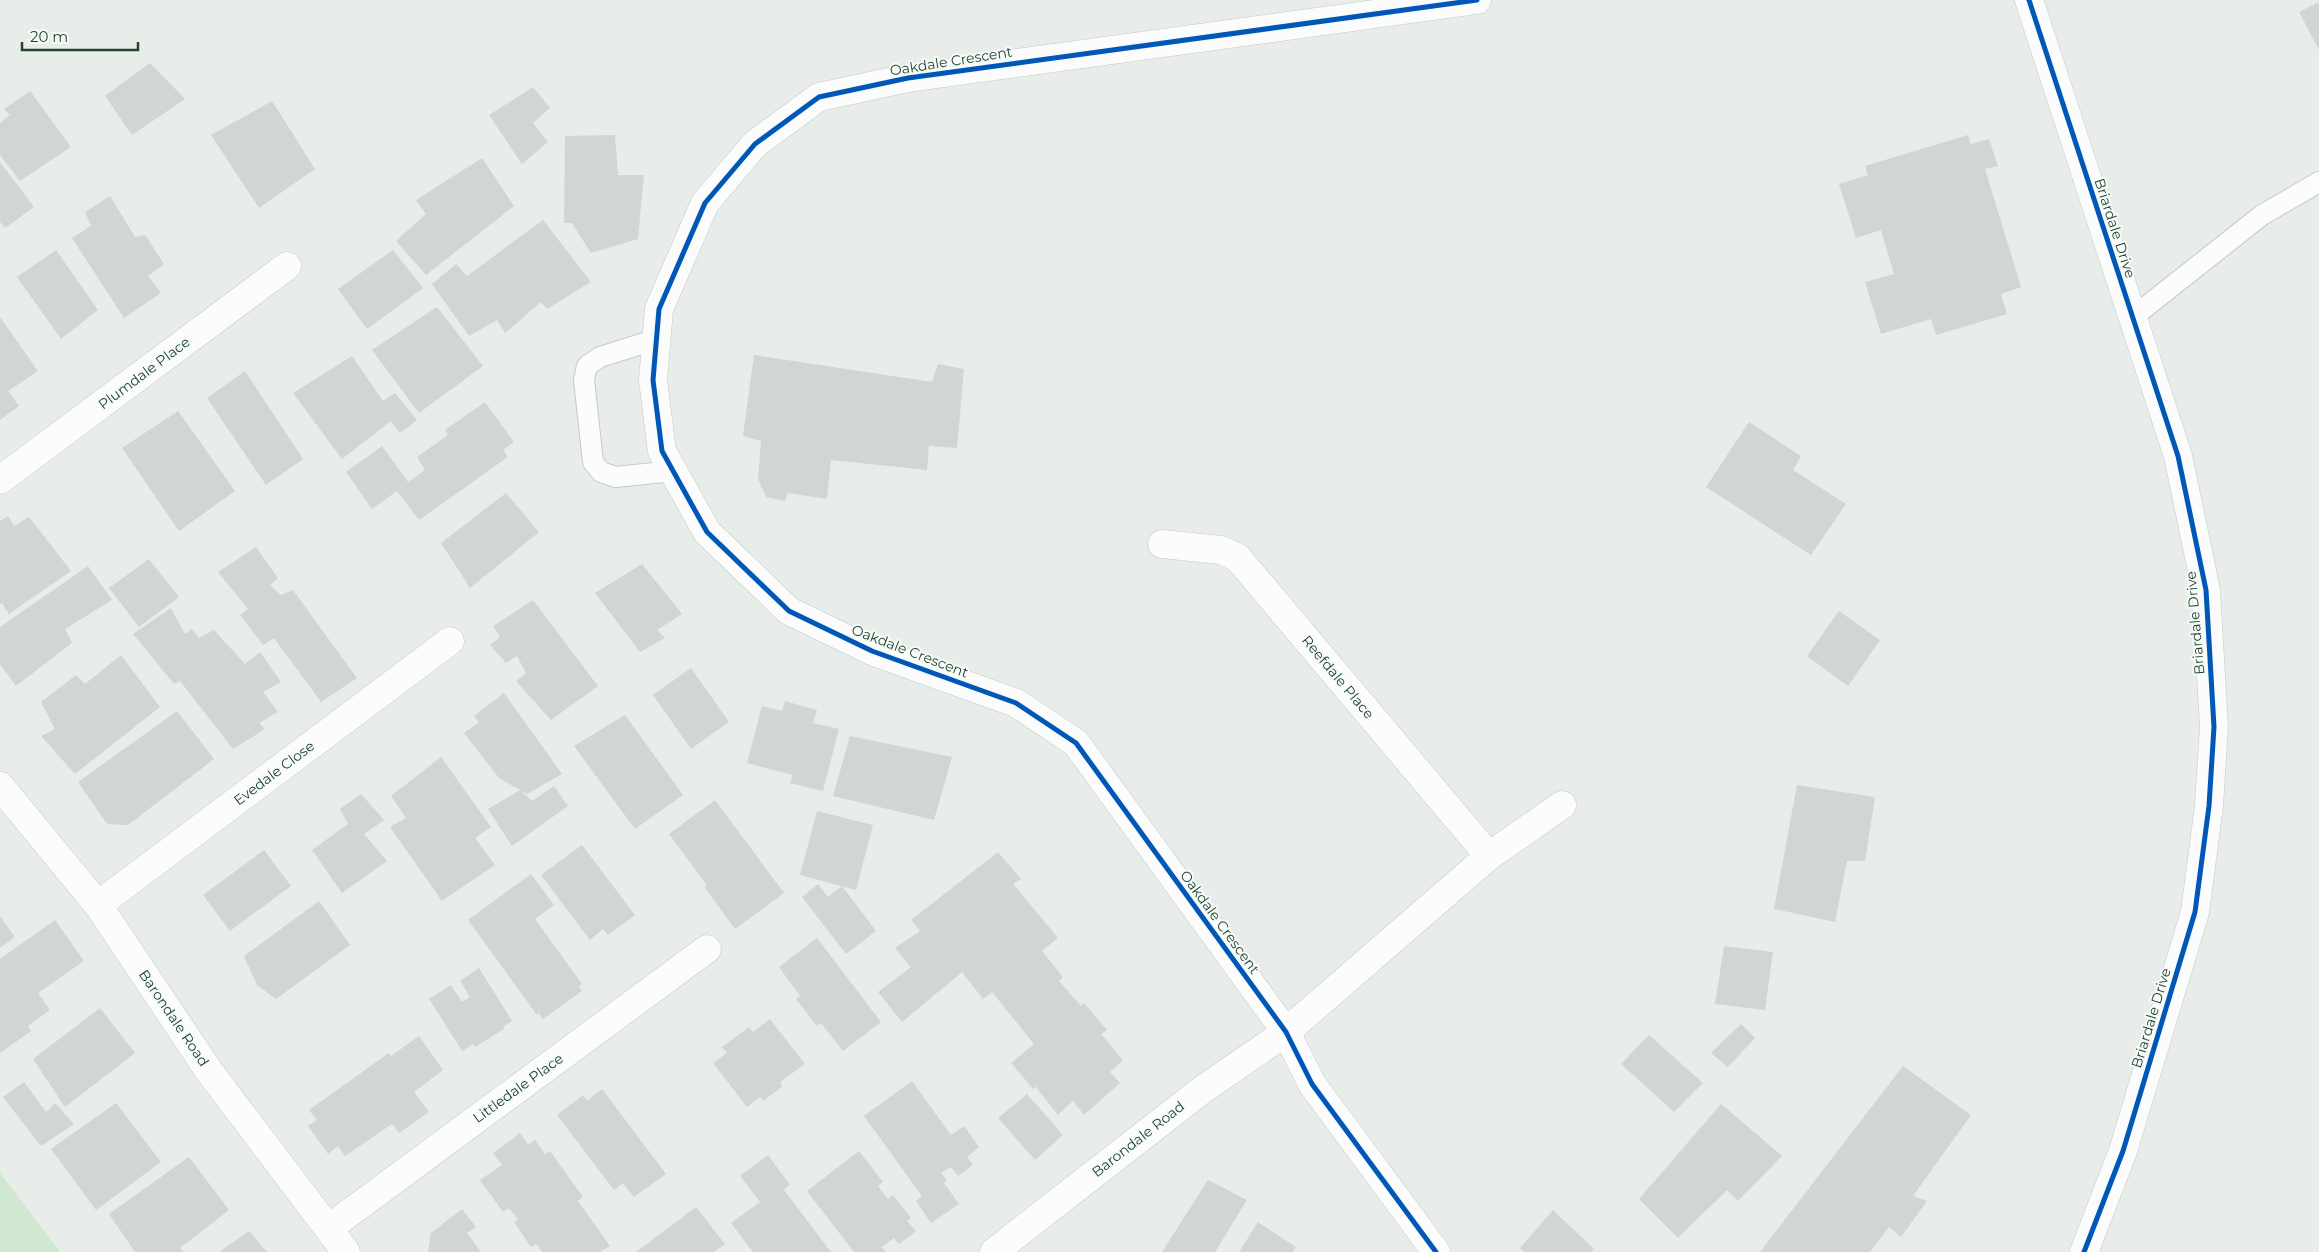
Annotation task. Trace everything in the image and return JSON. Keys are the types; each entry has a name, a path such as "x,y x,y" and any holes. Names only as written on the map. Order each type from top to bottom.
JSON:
{"street":[{"name":"Oakdale Crescent","path":"1436,1252 1312,1084 1286,1032 1076,743 1016,703 872,651 789,611 708,532 662,451 653,380 659,309 705,203 755,144 819,97 908,78 1477,0"},
{"name":"Briardale Drive","path":"2029,0 2178,456 2206,590 2214,727 2209,806 2195,912 2122,1151 2084,1252"},
{"name":"Plumdale Place","path":"0,480 287,266"},
{"name":"Reefdale Place","path":"1162,544 1221,550 1238,558 1489,856"},
{"name":"Evedale Close","path":"98,905 450,641"},
{"name":"Barondale Road","path":"0,786 98,905 209,1071 346,1252"},
{"path":"1286,1032 1489,856 1562,805"},
{"name":"Littledale Place","path":"329,1228 708,949"},
{"name":"Barondale Road","path":"994,1252 1202,1090 1286,1032"}],"lane":[{"path":"2133,317 2262,215 2319,182"},
{"path":"657,339 600,357 587,366 584,380 593,462 601,472 616,477 673,471"}],"green space":[{"path":"0,1173 60,1252 0,1252"}],"building":[{"path":"2319,2 2319,50 2299,12"},
{"path":"150,63 185,99 132,135 105,96"},
{"path":"533,87 550,108 533,123 548,142 522,164 489,115"},
{"path":"30,91 71,147 20,181 0,155 0,123 10,115 4,109"},
{"path":"272,101 315,169 259,208 211,135"},
{"path":"615,135 618,175 644,175 638,239 591,253 572,223 564,223 565,136"},
{"path":"1968,135 1971,144 1989,139 1998,166 1985,169 2021,287 2001,294 2007,314 1936,335 1931,319 1881,334 1865,282 1894,274 1881,230 1856,238 1839,184 1868,175 1865,166"},
{"path":"482,158 514,206 426,275 396,241 426,214 416,200"},
{"path":"0,162 34,207 5,228 0,222"},
{"path":"110,196 135,237 145,235 164,264 148,276 161,293 124,318 72,238 91,226 85,212"},
{"path":"543,220 591,282 547,309 541,302 505,333 497,320 469,336 432,284 456,264 467,276"},
{"path":"56,250 98,310 61,339 17,277"},
{"path":"393,250 423,288 367,329 338,289"},
{"path":"437,307 483,366 419,413 372,350"},
{"path":"0,317 38,371 8,391 19,406 0,420"},
{"path":"754,355 932,382 938,364 964,369 957,448 929,446 927,470 831,460 827,499 788,493 785,501 766,497 758,479 761,441 743,436"},
{"path":"352,356 383,401 395,393 417,420 400,433 391,421 342,459 293,393"},
{"path":"245,371 303,459 266,485 207,398"},
{"path":"485,402 514,442 503,450 508,457 419,520 397,491 372,509 346,472 382,446 408,482 425,470 417,457 448,435 445,430"},
{"path":"178,411 235,491 179,531 122,448"},
{"path":"1749,422 1801,456 1793,470 1846,504 1811,555 1706,487"},
{"path":"506,493 539,532 470,588 441,543"},
{"path":"8,516 14,526 29,517 71,571 9,614 2,603 0,604 0,521"},
{"path":"256,547 278,578 270,585 281,595 293,590 357,678 321,702 274,638 263,645 240,615 248,609 218,572"},
{"path":"149,559 179,597 139,627 109,588"},
{"path":"642,564 682,614 657,630 665,638 640,652 595,593"},
{"path":"88,566 112,600 65,629 72,643 16,686 0,664 0,627"},
{"path":"533,600 598,686 551,720 516,681 526,673 517,656 506,663 490,645 500,637 493,626"},
{"path":"171,608 185,634 192,629 199,638 214,630 245,664 260,652 281,682 263,692 278,712 259,723 265,729 233,749 180,681 174,684 133,634"},
{"path":"1839,611 1880,640 1848,686 1807,656"},
{"path":"121,655 160,707 75,774 41,736 55,729 41,702 76,675 85,684"},
{"path":"691,668 729,722 691,749 653,695"},
{"path":"504,693 562,774 527,794 499,778 464,733 479,722 474,716"},
{"path":"785,701 817,710 813,723 839,729 823,791 790,783 793,775 747,763 762,706 782,711"},
{"path":"177,711 214,759 128,825 107,824 78,782"},
{"path":"625,715 683,795 635,829 574,746"},
{"path":"850,736 952,757 934,820 833,796"},
{"path":"441,757 491,827 475,838 495,865 442,901 390,827 406,818 391,796"},
{"path":"1797,785 1875,797 1865,861 1847,861 1835,922 1774,909"},
{"path":"554,786 568,806 512,846 488,809 520,790 532,801"},
{"path":"361,794 384,820 364,834 387,861 342,893 312,850 348,824 340,809"},
{"path":"715,800 784,893 735,929 705,888 706,884 669,834"},
{"path":"817,811 873,825 856,890 800,875"},
{"path":"582,845 635,915 608,935 603,929 590,940 541,875"},
{"path":"264,850 291,886 230,931 203,895"},
{"path":"998,852 1021,879 1013,884 1058,938 1042,951 1063,977 1059,981 1081,1006 1084,1003 1107,1030 1101,1034 1123,1060 1110,1072 1120,1083 1084,1115 1073,1101 1058,1115 1035,1086 1034,1090 1011,1063 1034,1044 992,992 983,999 962,972 902,1022 878,992 911,967 895,948 920,931 911,920"},
{"path":"531,874 554,905 535,919 582,984 579,986 582,991 543,1019 539,1013 537,1015 468,920"},
{"path":"818,884 828,897 842,886 876,931 846,954 802,897"},
{"path":"319,901 350,945 276,999 257,985 244,956"},
{"path":"0,916 15,937 0,948"},
{"path":"55,920 84,961 38,993 50,1010 28,1026 31,1031 0,1053 0,959"},
{"path":"817,938 881,1022 843,1051 821,1023 817,1026 796,999 800,996 779,967"},
{"path":"1724,946 1773,952 1765,1010 1715,1004"},
{"path":"479,968 512,1021 503,1027 504,1029 475,1047 473,1044 462,1051 429,999 451,985 462,1002 470,997 460,981"},
{"path":"100,1008 135,1053 65,1107 33,1059"},
{"path":"770,1019 805,1064 780,1082 782,1087 763,1101 760,1097 747,1107 713,1063 727,1053 722,1047 749,1027 753,1032"},
{"path":"1741,1024 1755,1038 1728,1067 1711,1053"},
{"path":"1649,1035 1703,1083 1674,1112 1621,1064"},
{"path":"419,1036 443,1070 414,1092 429,1112 399,1133 392,1124 345,1156 338,1146 328,1154 308,1126 317,1120 309,1110 389,1053 391,1056"},
{"path":"1903,1066 1971,1115 1913,1196 1927,1201 1901,1237 1889,1227 1870,1252 1760,1252"},
{"path":"912,1081 951,1135 964,1126 979,1147 967,1157 973,1165 958,1176 951,1167 941,1173 947,1180 944,1183 959,1204 931,1223 916,1201 922,1196 864,1116"},
{"path":"24,1082 46,1112 55,1103 74,1124 41,1146 3,1097"},
{"path":"602,1089 666,1174 634,1197 623,1183 614,1190 557,1115 583,1095 587,1101"},
{"path":"1027,1094 1063,1135 1035,1160 998,1118"},
{"path":"116,1103 161,1162 96,1210 51,1149"},
{"path":"1721,1104 1782,1156 1738,1201 1727,1190 1678,1238 1639,1199"},
{"path":"520,1133 528,1145 535,1140 545,1154 550,1151 583,1197 578,1201 610,1246 600,1252 542,1252 536,1244 531,1247 514,1222 518,1220 509,1208 503,1212 480,1180 502,1165 493,1153"},
{"path":"859,1151 883,1182 878,1186 888,1199 893,1195 911,1218 907,1221 916,1231 899,1244 894,1238 882,1247 886,1252 854,1252 807,1191"},
{"path":"768,1155 790,1185 784,1190 831,1252 753,1252 731,1223 760,1202 740,1176"},
{"path":"189,1157 229,1210 180,1248 183,1252 135,1252 109,1214"},
{"path":"1208,1180 1247,1200 1215,1252 1162,1252"},
{"path":"696,1207 725,1244 714,1252 636,1252"},
{"path":"462,1209 476,1227 467,1233 481,1252 428,1252 431,1233"},
{"path":"1553,1210 1594,1249 1591,1252 1524,1252 1520,1248"},
{"path":"1258,1222 1296,1247 1293,1252 1239,1252"},
{"path":"249,1231 267,1252 219,1252"}],"cycle path":[{"path":"1436,1252 1312,1084 1286,1032 1076,743 1016,703 872,651 789,611 707,532 662,451 653,380 659,309 705,203 755,144 819,97 908,78 1477,0"},
{"path":"2029,0 2178,456 2206,590 2214,727 2209,806 2195,912 2123,1151 2084,1252"}]}
